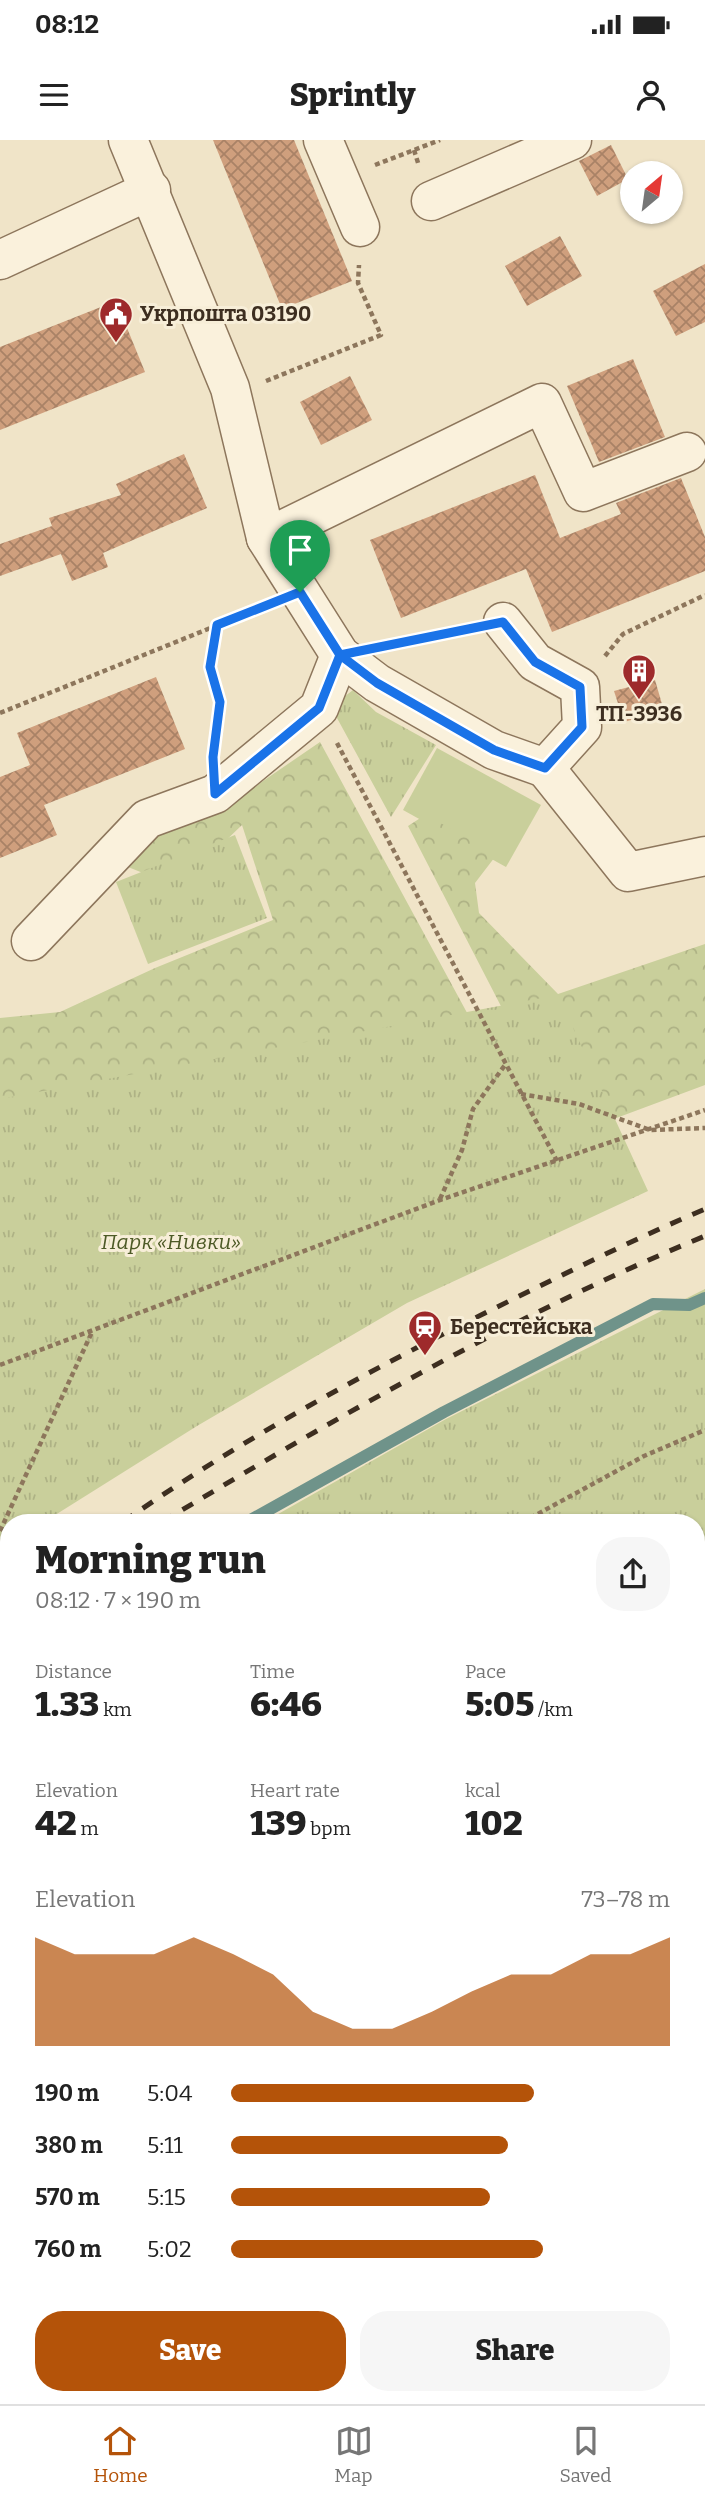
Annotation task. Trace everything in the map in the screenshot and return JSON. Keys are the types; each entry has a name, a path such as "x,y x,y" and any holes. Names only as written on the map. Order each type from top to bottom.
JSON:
{"street":[{"path":"128,140 151,190 230,388 266,538 340,655 377,683 494,750 545,768 628,872 705,856"},
{"path":"323,140 360,227"},
{"path":"431,201 572,140"},
{"path":"0,260 151,190"},
{"path":"266,538 542,403 583,492 687,452"},
{"path":"503,622 535,662 580,687 582,727 545,768"},
{"path":"31,941 147,819 215,794 319,708 340,655"}],"path":[{"path":"366,168 440,140"},
{"path":"259,384 381,335 358,283"},
{"path":"0,713 300,592"},
{"path":"580,687 623,634 705,595"},
{"path":"340,655 503,622"},
{"path":"215,794 213,757 220,702 210,667 217,625"},
{"path":"342,752 557,1161"},
{"path":"440,1200 462,1150 473,1110 505,1065"},
{"path":"520,1094 579,1104 650,1130 705,1128"},
{"path":"0,1365 440,1200 705,1110"},
{"path":"8,1514 92,1332"},
{"path":"538,1514 644,1456 705,1430"}],"green space":[{"path":"353,690 376,712 436,745 391,817 331,707"},
{"path":"320,742 484,1044 0,1333 0,1018 60,1012 155,968 273,920 242,825 217,849 148,875 128,867 132,850 175,816 231,803"},
{"path":"437,748 541,805 506,867 403,810"},
{"path":"425,815 498,853 475,883 479,913 558,994 705,944 705,1085 568,1136 408,826"},
{"path":"235,835 267,918 148,964 116,882"},
{"name":"Парк «Нивки»","path":"558,995 648,1191 407,1303 197,1426 57,1514 0,1514 0,1099"},
{"path":"705,1289 705,1514 278,1514 446,1419"}],"building":[{"path":"213,140 294,140 352,281 282,309"},
{"path":"611,145 620,163 620,183 597,196 579,161"},
{"path":"560,236 582,276 527,306 505,266"},
{"path":"705,264 705,322 676,336 653,291"},
{"path":"116,301 145,372 0,430 0,347"},
{"path":"633,359 665,437 599,462 567,386"},
{"path":"350,376 372,420 321,445 300,402"},
{"path":"184,454 207,508 103,553 108,567 72,581 61,554 0,576 0,544 52,526 49,518 121,495 116,484"},
{"path":"535,475 560,538 621,514 616,503 681,478 705,537 705,571 552,632 526,569 401,618 370,540"},
{"path":"156,677 185,749 44,805 57,835 0,858 0,777 30,765 17,733"},
{"name":"ТП-3936","path":"655,680 664,711 624,722 614,691"}],"waterway":[{"path":"261,1514 444,1412 653,1304 689,1305 705,1298"}],"railway":[{"path":"135,1514 210,1464 346,1385 540,1286 705,1209"},
{"path":"176,1514 361,1406 496,1333 635,1266 705,1236"}],"place":[{"name":"Укрпошта 03190","path":"116,344"},
{"name":"ТП-3936","path":"639,701"},
{"name":"Берестейська","path":"425,1357"}],"route":[{"path":"300,592 217,625 210,667 220,702 213,757 215,794 319,708 340,655 503,622 535,662 580,687 582,727 545,768 494,750 377,683 340,655 300,592"}]}
